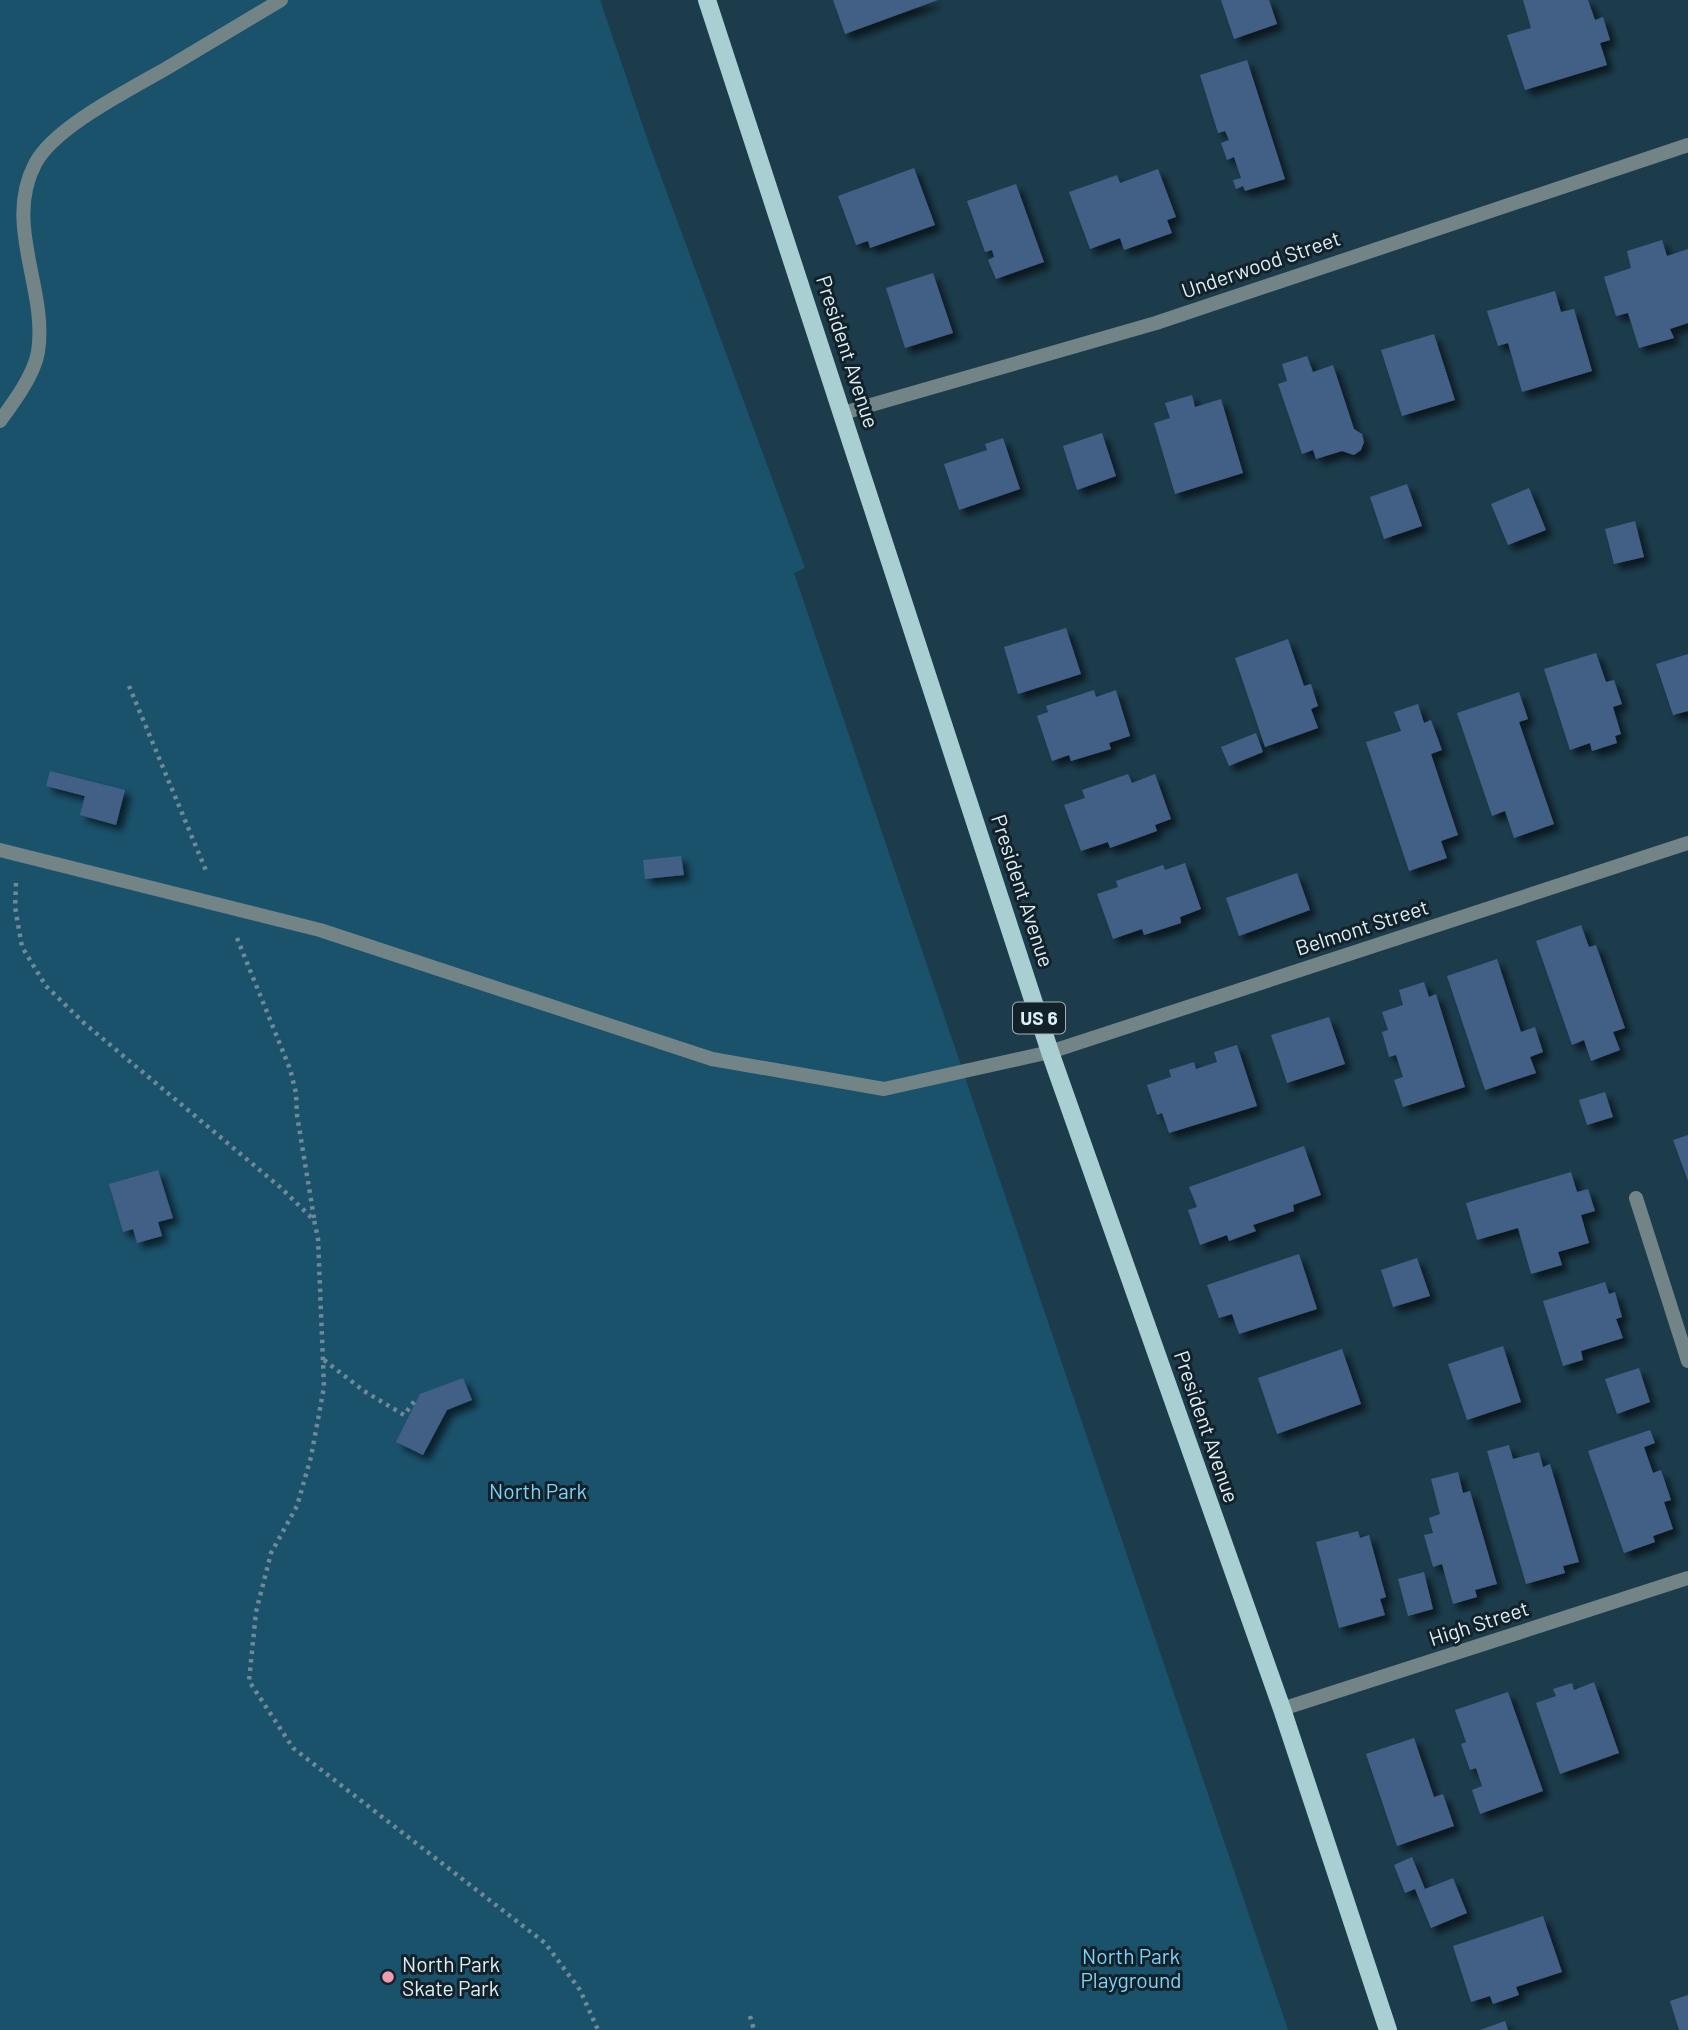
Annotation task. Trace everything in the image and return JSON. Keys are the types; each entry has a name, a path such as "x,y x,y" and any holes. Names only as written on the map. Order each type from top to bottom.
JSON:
{"main road":[{"name":"President Avenue","path":"708,0 1050,1052 1282,1709 1388,2030"}],"street":[{"path":"0,421 20,394 38,353 39,307 23,229 25,194 35,163 60,135 97,108 281,0"},
{"name":"Underwood Street","path":"843,413 1156,323 1688,145"},
{"name":"Belmont Street","path":"0,850 320,930 712,1059 884,1088 1050,1052 1688,842"},
{"path":"1636,1198 1688,1361"},
{"name":"High Street","path":"1282,1709 1688,1578"}],"path":[{"path":"129,686 224,906 290,1069 318,1238 324,1387 311,1457 298,1506 271,1553 256,1612 249,1681 293,1748 545,1943 580,1990 598,2030"},
{"path":"16,854 15,907 22,947 46,986 84,1023 280,1187 314,1220"},
{"path":"323,1360 364,1391 404,1415 417,1398"},
{"path":"750,2016 754,2030"}],"green space":[{"name":"North Park","path":"0,0 600,0 649,144 805,568 794,573 1288,2030 0,2030"}],"building":[{"path":"833,0 938,0 845,34"},
{"path":"1221,0 1269,0 1277,24 1234,39"},
{"path":"1523,0 1588,0 1595,20 1603,17 1610,40 1600,43 1607,65 1525,90 1507,35 1531,28"},
{"path":"1247,60 1285,179 1245,191 1243,186 1236,189 1233,180 1241,178 1234,157 1227,160 1221,143 1229,140 1225,131 1218,133 1200,75"},
{"path":"914,168 935,225 870,248 868,241 856,245 838,196"},
{"path":"1158,169 1176,217 1167,220 1172,233 1124,250 1120,238 1090,249 1069,192 1117,175 1120,183"},
{"path":"1016,184 1044,262 996,279 988,260 994,257 992,250 985,252 967,201"},
{"path":"1662,240 1667,256 1688,249 1688,323 1670,329 1674,338 1639,348 1628,313 1616,316 1604,277 1631,268 1627,251"},
{"path":"933,273 953,333 905,348 886,288"},
{"path":"1555,291 1561,312 1574,309 1592,371 1522,392 1508,343 1498,346 1487,311"},
{"path":"1434,334 1455,400 1402,416 1381,350"},
{"path":"1307,356 1313,372 1333,365 1354,429 1362,434 1364,442 1361,450 1354,455 1342,451 1316,459 1313,450 1302,454 1278,384 1287,381 1282,364"},
{"path":"1192,395 1195,407 1221,399 1243,473 1175,494 1154,423 1170,418 1165,403"},
{"path":"1102,433 1116,476 1077,490 1063,446"},
{"path":"1003,438 1020,489 959,510 944,464 987,450 985,444"},
{"path":"1407,484 1422,526 1384,539 1370,497"},
{"path":"1529,488 1546,530 1508,545 1491,504"},
{"path":"1635,521 1644,557 1614,564 1605,529"},
{"path":"1066,628 1081,674 1018,694 1004,647"},
{"path":"1288,639 1304,686 1311,684 1318,706 1311,709 1318,728 1265,747 1235,658"},
{"path":"1596,653 1606,682 1614,680 1622,704 1613,707 1621,734 1615,736 1617,743 1592,751 1590,743 1570,750 1544,669"},
{"path":"1688,654 1688,711 1673,715 1656,664"},
{"path":"1094,690 1096,697 1116,690 1130,736 1109,743 1111,749 1071,761 1069,755 1052,761 1037,716 1048,712 1046,706"},
{"path":"1519,692 1528,719 1519,722 1554,824 1514,838 1505,811 1492,816 1457,713"},
{"path":"1418,704 1424,723 1431,720 1442,750 1431,754 1458,835 1441,841 1447,858 1409,871 1366,742 1401,731 1394,712"},
{"path":"1256,733 1263,752 1229,766 1221,747"},
{"path":"50,771 125,790 116,825 80,815 85,796 46,786"},
{"path":"1128,774 1132,783 1155,774 1171,819 1155,825 1157,831 1110,848 1108,842 1081,851 1064,805 1085,798 1082,790"},
{"path":"681,856 684,875 645,879 643,860"},
{"path":"1185,863 1201,909 1180,917 1181,923 1144,935 1142,929 1113,939 1097,894 1118,887 1116,881 1163,865 1165,870"},
{"path":"1297,873 1310,910 1239,936 1226,898"},
{"path":"1581,925 1589,947 1596,945 1625,1028 1613,1032 1620,1050 1591,1061 1584,1040 1572,1045 1536,941"},
{"path":"1497,959 1521,1032 1535,1027 1543,1052 1530,1057 1536,1073 1485,1090 1447,976"},
{"path":"1424,982 1429,997 1436,994 1465,1087 1403,1107 1394,1080 1403,1077 1396,1055 1389,1057 1382,1032 1388,1030 1382,1012 1403,1005 1399,990"},
{"path":"1329,1017 1345,1064 1287,1083 1271,1035"},
{"path":"1237,1045 1257,1106 1169,1133 1162,1113 1157,1115 1147,1085 1171,1077 1169,1070 1194,1062 1196,1069 1217,1062 1214,1052"},
{"path":"1605,1092 1613,1117 1587,1125 1579,1100"},
{"path":"1688,1135 1688,1181 1673,1140"},
{"path":"1304,1146 1321,1195 1293,1205 1294,1211 1253,1225 1256,1231 1229,1241 1227,1235 1200,1245 1188,1210 1197,1207 1189,1187"},
{"path":"158,1170 173,1218 158,1222 162,1236 137,1243 133,1229 123,1232 109,1184"},
{"path":"1571,1172 1577,1192 1588,1189 1595,1211 1581,1215 1589,1243 1558,1252 1562,1265 1531,1274 1518,1228 1477,1240 1466,1203"},
{"path":"1299,1254 1317,1309 1239,1334 1232,1314 1219,1318 1207,1285"},
{"path":"1417,1258 1430,1296 1393,1307 1381,1270"},
{"path":"1605,1282 1609,1294 1615,1292 1622,1317 1616,1319 1623,1338 1581,1351 1583,1360 1563,1366 1543,1301"},
{"path":"1503,1346 1521,1402 1467,1420 1448,1364"},
{"path":"1342,1349 1361,1404 1277,1434 1258,1378"},
{"path":"1639,1368 1650,1402 1617,1414 1605,1379"},
{"path":"463,1378 472,1400 447,1410 423,1455 396,1442 420,1394"},
{"path":"1650,1430 1655,1443 1644,1447 1653,1473 1661,1470 1671,1500 1664,1502 1673,1529 1653,1536 1655,1542 1624,1553 1588,1451"},
{"path":"1509,1445 1513,1459 1539,1452 1543,1467 1550,1464 1579,1562 1563,1566 1565,1573 1526,1584 1487,1451"},
{"path":"1458,1472 1463,1493 1470,1491 1497,1584 1475,1590 1477,1597 1453,1604 1442,1564 1433,1567 1424,1535 1433,1533 1429,1518 1440,1514 1431,1479"},
{"path":"1358,1531 1360,1538 1369,1535 1386,1597 1380,1599 1385,1615 1339,1628 1316,1542"},
{"path":"1424,1572 1433,1609 1408,1616 1398,1579"},
{"path":"1594,1682 1619,1753 1560,1774 1536,1703 1556,1696 1553,1689 1572,1683 1574,1690"},
{"path":"1508,1692 1543,1791 1480,1814 1472,1790 1482,1786 1476,1768 1470,1770 1461,1744 1466,1742 1455,1710"},
{"path":"1414,1738 1434,1797 1443,1794 1454,1826 1397,1846 1366,1754"},
{"path":"1412,1857 1425,1889 1453,1878 1467,1913 1431,1928 1415,1889 1405,1893 1394,1865"},
{"path":"1543,1916 1562,1972 1516,1987 1519,1995 1493,2004 1490,1996 1471,2002 1453,1946"},
{"path":"1688,1995 1688,2030 1679,2030 1670,2001"},
{"path":"1505,2021 1508,2030 1480,2030"}],"place":[{"name":"North Park Skate Park","path":"388,1977"}],"park label":[{"name":"North Park Playground","path":"1131,1969"}]}
